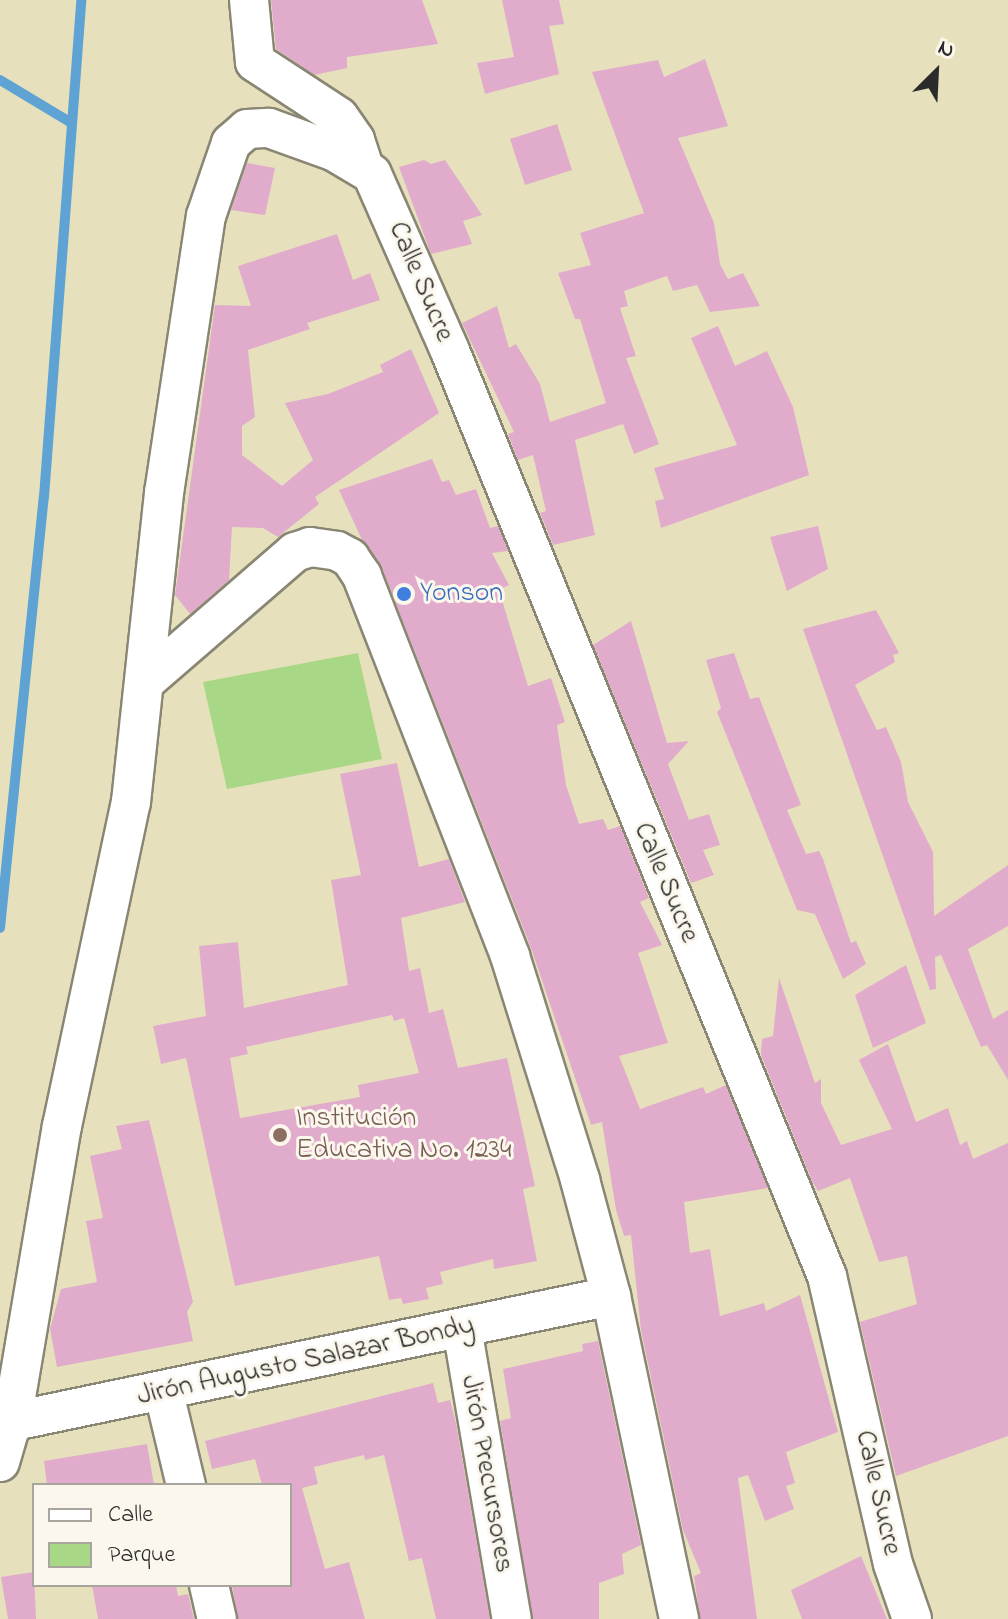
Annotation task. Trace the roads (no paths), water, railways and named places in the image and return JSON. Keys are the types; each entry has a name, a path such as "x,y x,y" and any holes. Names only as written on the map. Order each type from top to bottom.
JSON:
{"street":[{"name":"Calle Sucre","path":"249,0 255,62 339,117 355,140 363,165 377,181 468,394 658,869 802,1209 827,1276 893,1564 912,1619"},
{"path":"0,1462 62,1126 131,802 168,463 195,277 217,173 231,143 258,127 295,135 363,165"},
{"path":"146,681 295,552 323,547 350,558 366,586 510,956 611,1296 679,1619"},
{"name":"Jirón Augusto Salazar Bondy","path":"6,1422 164,1393 611,1296"},
{"name":"Jirón Precursores","path":"462,1328 512,1619"},
{"path":"164,1393 186,1483"},
{"path":"209,1587 217,1619"}],"waterway":[{"path":"0,928 44,497 81,0"},
{"path":"0,80 70,122"}],"place":[{"name":"Yonson","path":"404,594"},
{"name":"Institución Educativa No. 1234","path":"280,1135"}]}
